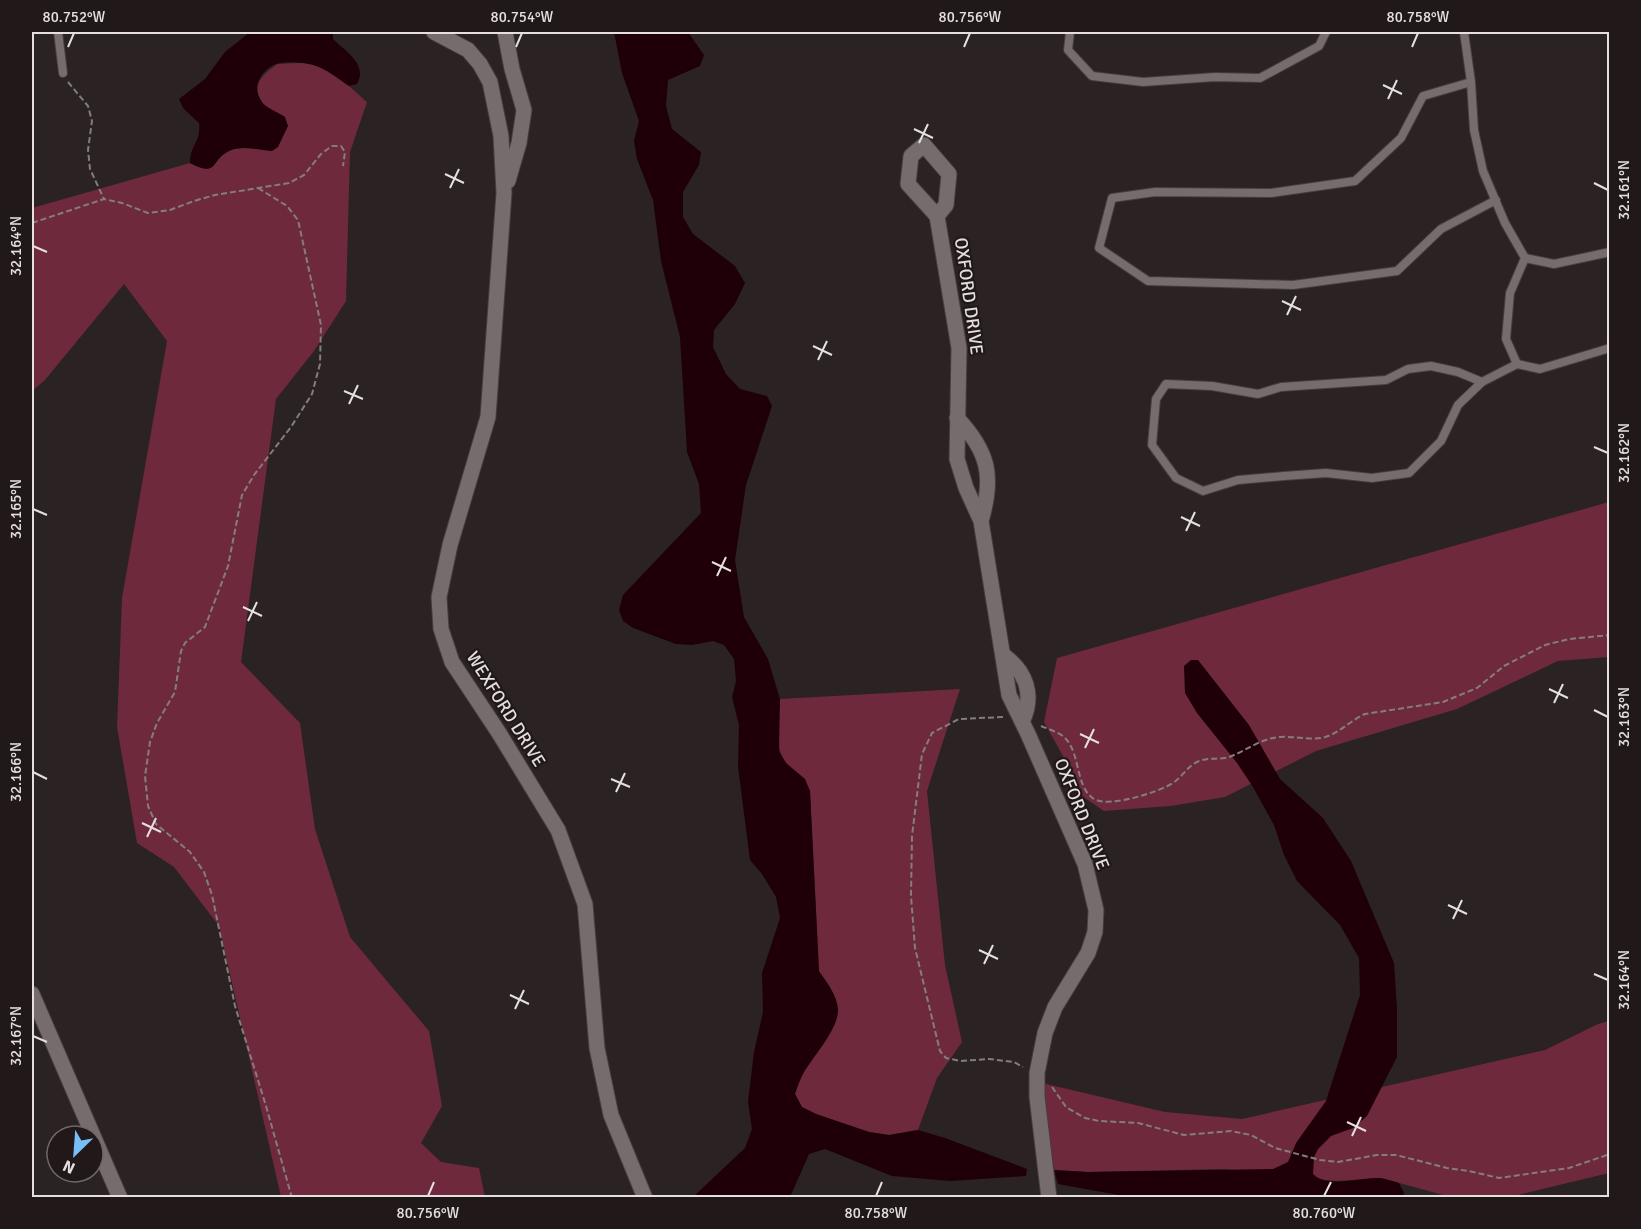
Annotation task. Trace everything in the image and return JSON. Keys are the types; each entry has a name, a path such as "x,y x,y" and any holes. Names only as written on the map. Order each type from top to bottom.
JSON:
{"street":[{"name":"WEXFORD DRIVE","path":"434,32 468,50 480,64 490,82 501,136 504,193 488,417 450,545 439,597 441,630 452,662 499,733 558,830 585,904 599,1059 611,1115 645,1197"},
{"name":"WEXFORD DRIVE","path":"504,32 524,110 519,143 504,193"},
{"name":"OXFORD DRIVE","path":"937,216 959,348 957,459 966,488 981,521 1009,695 1085,864 1096,910 1095,932 1088,953 1054,1007 1045,1033 1037,1073 1036,1096 1049,1197"},
{"name":"OXFORD DRIVE","path":"957,418 968,429 989,473 989,491 981,521"},
{"path":"32,994 120,1197"}],"lane":[{"path":"58,32 63,73"},
{"path":"1070,32 1068,50 1092,75 1143,82 1215,77 1260,78 1319,46 1326,32"},
{"path":"1464,32 1471,82 1474,130 1483,171 1525,258 1510,293 1506,339 1517,364"},
{"path":"1471,82 1423,96 1401,138 1355,181 1271,193 1155,192 1112,198 1099,248 1148,281 1293,285 1397,271 1441,230 1496,200"},
{"path":"1525,258 1554,264 1610,252"},
{"path":"1482,382 1458,372 1431,366 1408,369 1386,380 1281,387 1258,394 1212,386 1166,384 1156,399 1152,445 1176,478 1203,491 1238,480 1326,473 1372,478 1409,473 1441,441 1458,405 1482,382 1517,364 1540,369 1610,348"}],"path":[{"path":"63,73 69,86 88,106 92,121 88,150 90,170 104,199"},
{"path":"32,224 104,199 148,213 170,210 215,195 289,183 304,175 321,154 332,146 341,146 345,152 343,166"},
{"path":"258,188 287,206 298,220 321,325 320,364 312,394 242,495 228,566 205,627 185,643 181,651 175,692 157,723 150,742 146,776 148,806 156,824 190,852 204,872 212,895 235,1006 292,1197"},
{"path":"1610,635 1569,639 1545,645 1504,666 1477,688 1443,702 1365,714 1353,719 1336,733 1322,738 1301,739 1280,736 1263,741 1229,757 1205,759 1195,763 1173,782 1159,789 1111,802 1096,801 1086,792 1073,751 1065,738 1034,723 997,716 959,719 932,733 922,754 912,836 911,896 915,948 940,1051 946,1058 961,1061 989,1059 1014,1062 1046,1078 1066,1107 1085,1118 1138,1123 1184,1135 1231,1131 1251,1135 1275,1148 1320,1160 1338,1162 1377,1155 1396,1155 1437,1166 1499,1178 1569,1168 1610,1154"}],"shaded area":[{"path":"250,32 333,32 333,39 358,64 360,77 357,84 349,86 328,72 309,64 284,62 276,64 262,75 257,91 264,104 285,117 288,126 278,147 272,151 234,149 223,155 210,168 199,167 190,163 190,157 198,135 199,123 183,108 179,99 205,79 225,52"},
{"path":"614,32 688,32 704,55 700,66 668,80 666,106 672,129 701,152 699,165 683,192 683,217 693,234 735,266 745,283 735,304 714,330 713,347 726,374 740,389 767,396 772,406 746,485 735,560 744,617 768,659 780,699 779,751 786,763 805,779 810,791 819,971 834,994 838,1009 834,1026 806,1069 795,1094 802,1107 816,1114 869,1132 889,1135 918,1130 1027,1169 1026,1176 950,1181 892,1176 825,1149 809,1154 790,1197 693,1197 745,1148 752,1129 748,1102 754,1052 763,1012 762,973 780,918 776,897 750,860 738,767 739,725 732,697 736,681 734,659 724,645 713,641 692,645 676,644 633,628 623,621 619,610 623,595 701,513 699,484 687,452 680,337 661,261 653,200 637,159 634,141 639,121 622,73"},
{"path":"303,63 319,66 341,80 367,102 350,152 346,301 314,351 276,399 241,662 300,723 315,829 350,937 429,1031 442,1106 421,1143 441,1162 479,1168 485,1197 281,1197 219,926 174,867 137,843 117,727 122,598 167,341 124,284 45,380 32,391 32,208 190,163 210,168 223,155 234,149 272,151 285,117 264,105 259,99 257,88 267,72 278,64"},
{"path":"1609,502 1609,657 1558,661 1457,709 1316,751 1225,797 1171,806 1104,811 1076,792 1063,756 1044,722 1057,658"},
{"path":"1191,660 1198,660 1249,725 1280,779 1323,818 1351,861 1394,963 1397,1057 1367,1116 1353,1128 1331,1136 1318,1149 1314,1157 1313,1174 1327,1181 1336,1182 1372,1178 1387,1179 1399,1183 1404,1193 1403,1197 1135,1198 1058,1184 1054,1170 1088,1172 1273,1169 1288,1162 1296,1143 1326,1101 1360,995 1359,958 1340,925 1297,881 1284,855 1274,825 1253,787 1197,713 1185,693 1184,666"},
{"path":"960,689 927,791 945,965 962,1042 937,1078 918,1130 889,1135 869,1132 802,1107 795,1094 830,987 819,972 810,791 804,781 785,762 779,748 780,699"},
{"path":"1609,1021 1609,1173 1510,1197 1454,1198 1381,1178 1336,1181 1222,1169 1088,1172 1054,1170 1042,1083 1165,1112 1242,1119 1545,1050 1598,1024"}]}
